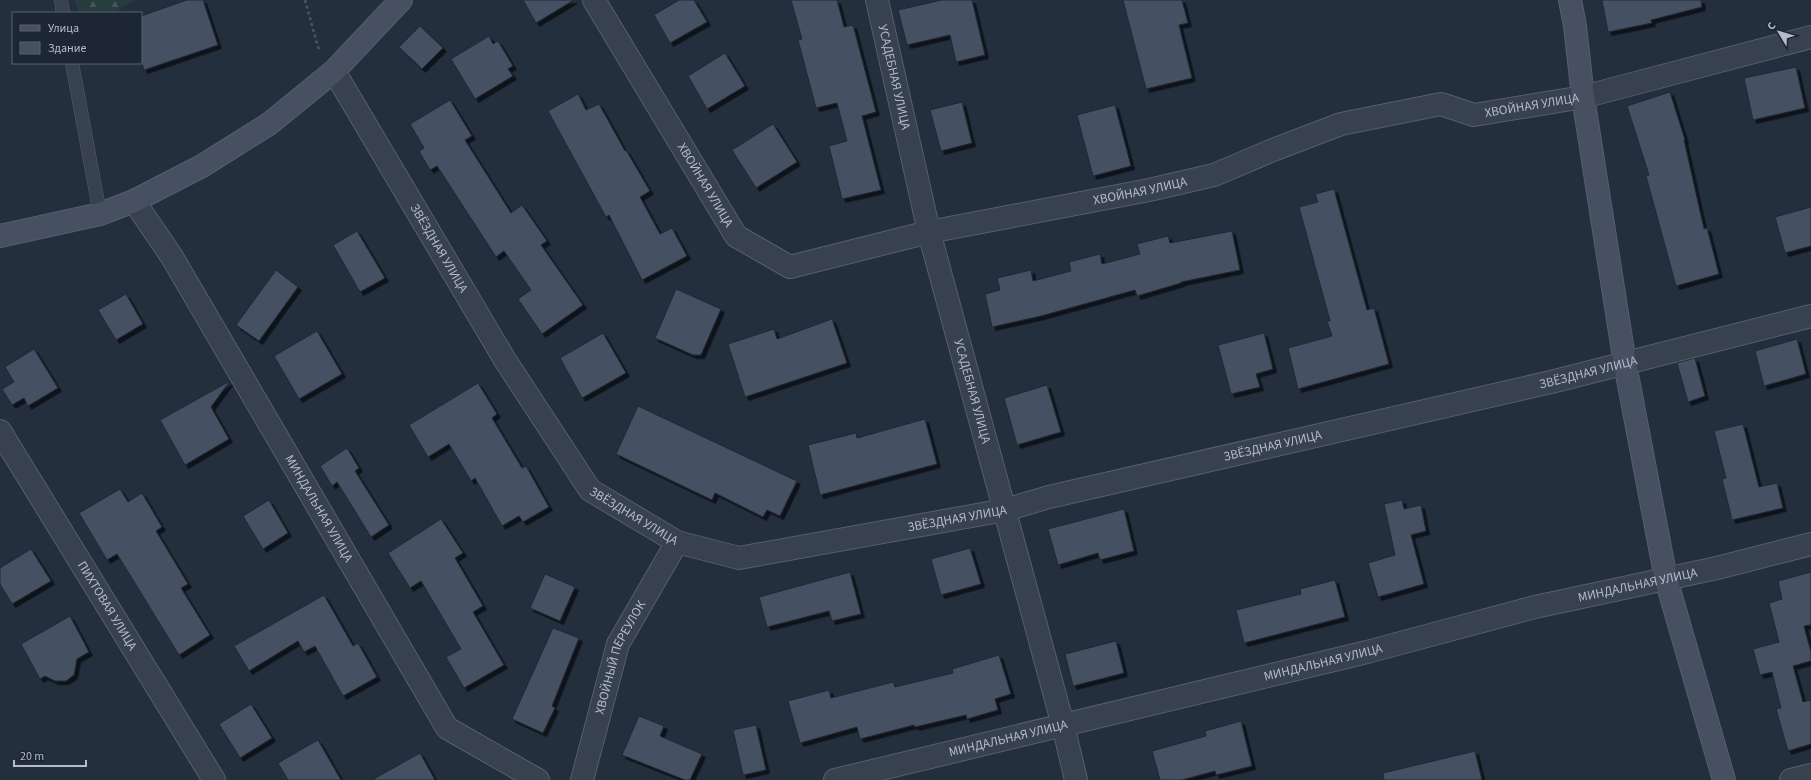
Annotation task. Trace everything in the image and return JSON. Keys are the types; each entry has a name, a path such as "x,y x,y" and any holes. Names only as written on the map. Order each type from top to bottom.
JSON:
{"street":[{"path":"0,236 100,214 134,201 202,166 269,124 334,71 401,0"},
{"name":"ХВОЙНАЯ УЛИЦА","path":"594,0 736,236 790,267 929,232 1150,190 1214,176 1273,150 1341,124 1441,104 1474,115 1583,97 1811,37"},
{"name":"УСАДЕБНАЯ УЛИЦА","path":"877,0 929,232 1063,725 1076,780"},
{"path":"1570,0 1575,26 1583,97 1625,364 1666,579 1724,780"},
{"name":"ЗВЁЗДНАЯ УЛИЦА","path":"334,71 505,360 590,490 677,542 739,558 1005,510 1050,497 1625,364 1811,316"},
{"name":"МИНДАЛЬНАЯ УЛИЦА","path":"134,201 172,258 447,728 538,780"},
{"name":"ПИХТОВАЯ УЛИЦА","path":"0,431 214,780"},
{"name":"ХВОЙНЫЙ ПЕРЕУЛОК","path":"582,780 618,644 677,542"},
{"name":"МИНДАЛЬНАЯ УЛИЦА","path":"835,780 1367,652 1535,607 1717,568 1811,544"},
{"path":"1791,780 1811,775"}],"lane":[{"path":"61,0 63,12"},
{"path":"72,64 100,214"}],"path":[{"path":"305,0 318,47 334,71"}],"green space":[{"path":"75,0 134,0 116,12 79,12"}],"building":[{"path":"187,0 203,0 218,45 144,70 142,63 142,16"},
{"path":"523,0 574,0 536,23"},
{"path":"679,0 694,0 707,22 670,43 654,15"},
{"path":"791,0 837,0 844,27 853,25 876,112 862,116 881,190 842,199 829,146 847,141 837,103 816,108 798,40 802,39"},
{"path":"942,0 972,0 985,55 956,62 950,35 907,45 898,10"},
{"path":"1123,0 1182,0 1188,23 1179,25 1192,78 1146,89"},
{"path":"1602,0 1701,0 1702,7 1651,20 1652,23 1608,32"},
{"path":"420,26 443,48 422,69 399,47"},
{"path":"489,36 493,44 498,41 513,66 508,69 513,76 475,99 451,59"},
{"path":"725,53 745,86 707,109 688,76"},
{"path":"1796,67 1805,108 1753,120 1744,78"},
{"path":"1670,92 1685,140 1704,229 1707,228 1719,274 1676,286 1646,176 1649,175 1627,106"},
{"path":"578,94 586,110 599,104 625,151 626,150 650,191 640,197 660,234 672,228 687,256 642,280 609,215 606,217 548,111"},
{"path":"450,100 472,136 465,140 511,213 522,205 547,241 541,245 583,305 542,334 518,299 531,290 504,251 496,257 437,166 430,170 419,151 424,148 410,124"},
{"path":"962,102 972,143 941,151 930,110"},
{"path":"1115,105 1131,166 1093,176 1077,115"},
{"path":"773,124 797,162 756,188 732,150"},
{"path":"1334,189 1367,310 1374,308 1389,364 1298,389 1288,348 1332,336 1327,321 1330,321 1299,207 1318,202 1315,194"},
{"path":"1811,207 1811,246 1785,253 1775,217"},
{"path":"357,231 385,278 360,292 333,245"},
{"path":"1232,231 1240,270 1181,282 1137,296 1135,290 1041,316 992,327 985,294 1000,290 997,278 1031,270 1033,281 1071,271 1069,262 1100,254 1102,264 1140,254 1137,244 1168,236 1170,243"},
{"path":"276,270 298,287 259,341 236,325"},
{"path":"676,289 721,309 701,355 693,355 655,338"},
{"path":"126,294 143,324 116,340 98,310"},
{"path":"832,319 847,363 745,397 728,344 774,329 777,339"},
{"path":"317,331 342,374 299,399 274,356"},
{"path":"603,333 626,373 582,398 560,358"},
{"path":"1264,333 1273,369 1256,374 1260,387 1231,394 1218,345"},
{"path":"1797,339 1806,374 1764,386 1755,351"},
{"path":"34,349 58,388 28,406 24,398 12,405 2,389 14,382 5,367"},
{"path":"1695,358 1705,396 1688,402 1677,363"},
{"path":"230,381 211,407 229,439 185,465 160,420"},
{"path":"478,383 497,414 492,418 522,468 526,466 549,507 523,522 519,516 502,526 475,478 471,481 449,444 428,457 409,425"},
{"path":"1047,385 1061,432 1017,445 1004,398"},
{"path":"638,406 797,481 780,516 767,510 763,517 715,493 712,500 616,454"},
{"path":"925,419 937,464 820,495 808,445 856,433 857,438"},
{"path":"1743,424 1759,487 1777,483 1783,508 1732,520 1722,479 1726,478 1714,431"},
{"path":"347,448 359,468 355,471 389,525 371,537 337,482 332,486 320,466"},
{"path":"120,489 128,502 142,493 162,527 156,531 188,584 181,588 210,635 179,655 117,554 107,560 79,513"},
{"path":"269,500 288,533 263,549 243,516"},
{"path":"1402,500 1404,509 1421,505 1426,531 1411,535 1424,584 1378,597 1368,563 1395,555 1384,504"},
{"path":"1124,509 1134,551 1100,560 1098,553 1058,565 1048,529"},
{"path":"441,519 463,553 455,558 483,606 473,612 504,665 464,688 446,657 461,649 421,581 410,588 388,553"},
{"path":"970,548 981,584 941,595 931,559"},
{"path":"31,549 51,581 12,604 0,584 0,568"},
{"path":"850,572 861,614 832,621 829,611 767,627 759,597"},
{"path":"1811,572 1811,625 1804,626 1811,652 1811,661 1793,666 1803,702 1811,700 1811,744 1788,751 1776,709 1781,708 1772,672 1760,675 1753,649 1779,642 1769,603 1782,599 1778,581"},
{"path":"545,574 575,587 560,621 530,608"},
{"path":"1335,580 1345,617 1244,643 1236,610 1301,594 1300,589"},
{"path":"324,595 353,646 358,643 377,677 343,696 315,646 304,652 298,641 249,671 234,646"},
{"path":"70,616 89,652 77,659 74,675 66,681 55,681 45,676 40,679 21,644"},
{"path":"553,628 579,638 552,706 555,708 543,733 512,719"},
{"path":"1116,641 1124,673 1073,686 1065,654"},
{"path":"999,655 1011,694 995,699 998,710 967,719 966,715 915,727 914,725 860,739 857,727 800,743 788,701 829,690 831,698 893,682 895,687 953,673 952,669"},
{"path":"251,704 272,738 240,758 219,724"},
{"path":"639,716 664,726 660,736 702,754 690,780 685,780 622,755"},
{"path":"1241,721 1252,766 1216,775 1215,771 1182,780 1160,780 1152,751 1206,736 1205,731"},
{"path":"756,725 766,770 743,775 733,730"},
{"path":"318,740 341,780 288,780 278,763"},
{"path":"1475,751 1482,780 1384,780 1383,773"},
{"path":"420,753 435,780 372,780"}]}
